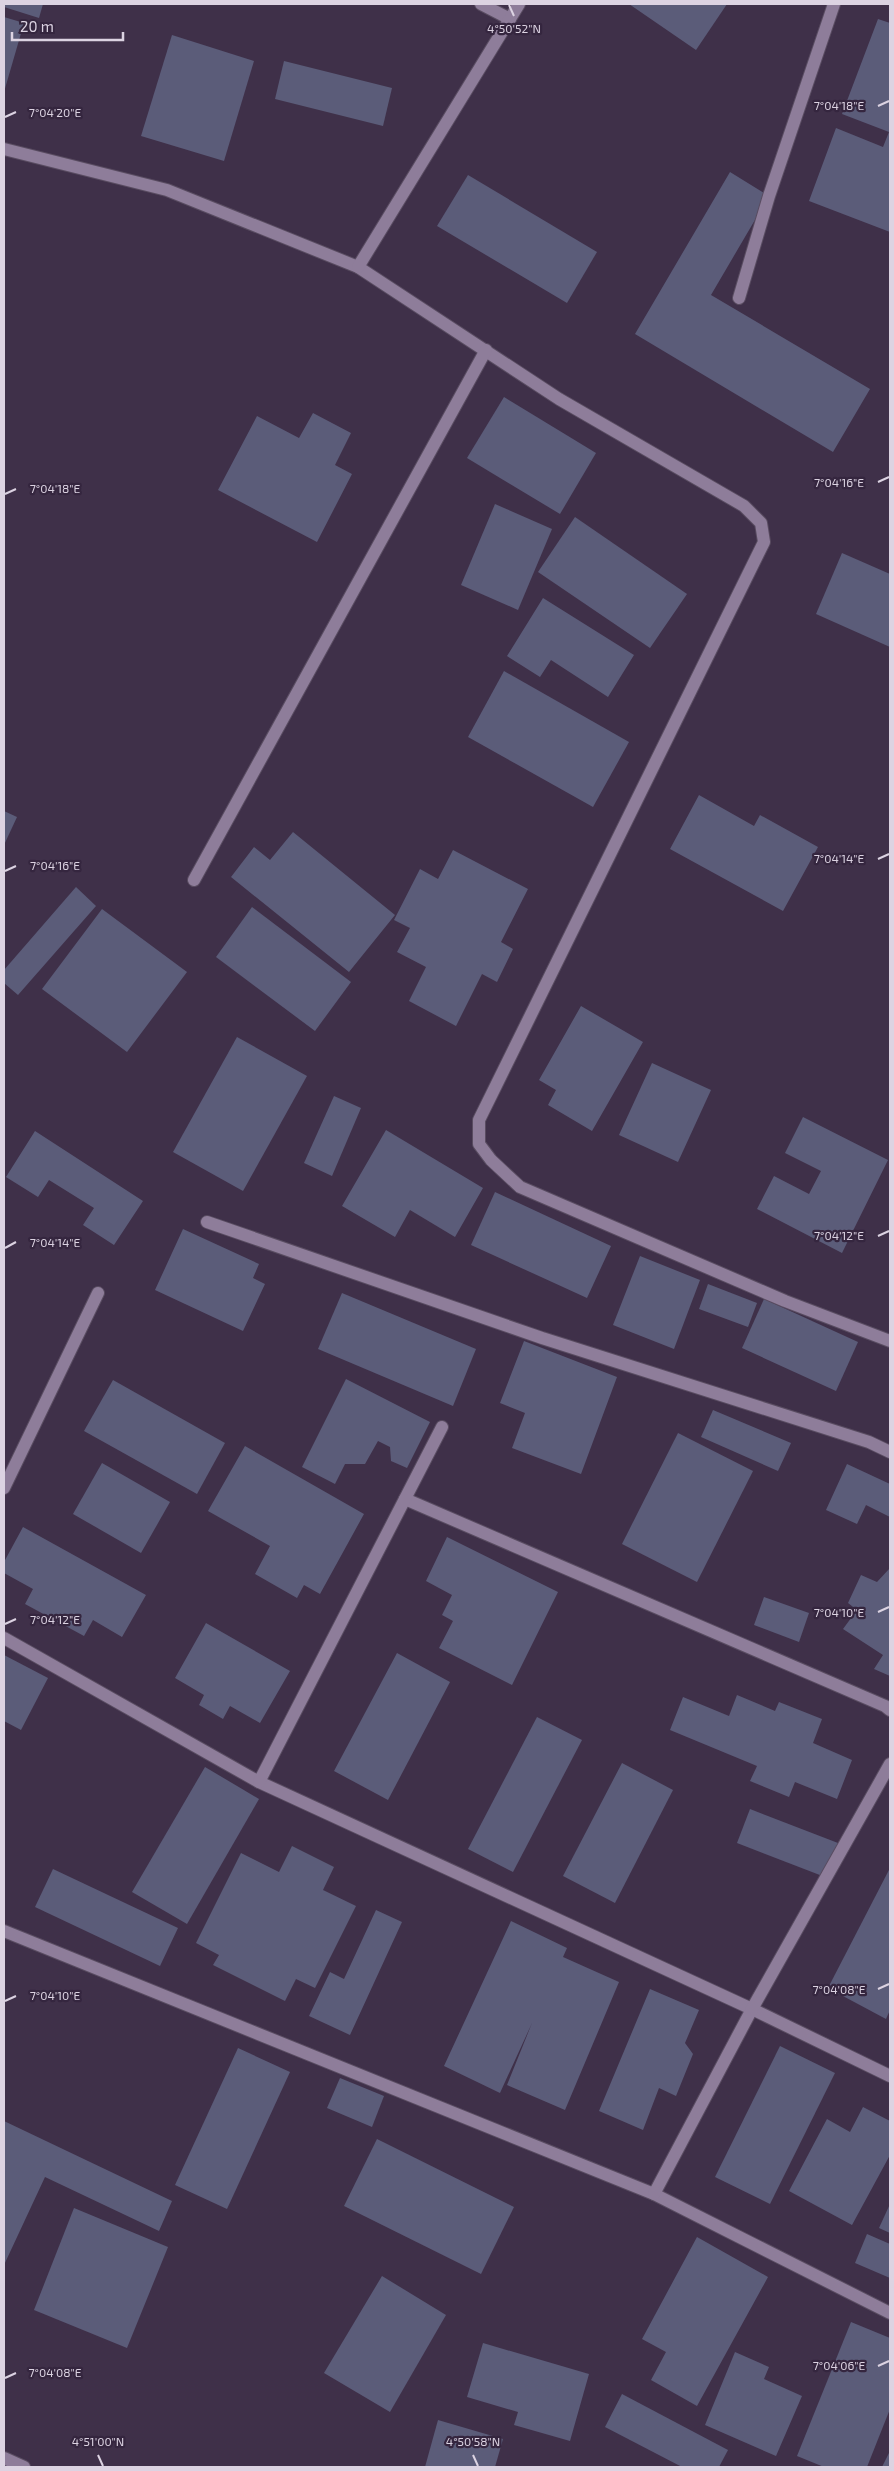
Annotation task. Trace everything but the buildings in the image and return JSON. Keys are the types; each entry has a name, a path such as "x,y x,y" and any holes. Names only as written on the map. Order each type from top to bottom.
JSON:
{"street":[{"path":"481,4 510,19"},
{"path":"358,267 519,4"},
{"path":"739,298 769,196 834,4"},
{"path":"4,149 167,190 358,267 559,399 744,506 761,523 764,542 479,1120 479,1144 492,1160 520,1187 785,1301 890,1341"},
{"path":"194,880 486,350"},
{"path":"207,1222 542,1338 869,1442 890,1452"},
{"path":"4,1488 98,1293"},
{"path":"259,1782 442,1427"},
{"path":"404,1499 890,1710"},
{"path":"4,1638 259,1782 752,2009 890,2076"},
{"path":"654,2194 752,2009 890,1764"},
{"path":"4,1931 654,2194 890,2313"},
{"path":"4,2458 24,2467"}]}
